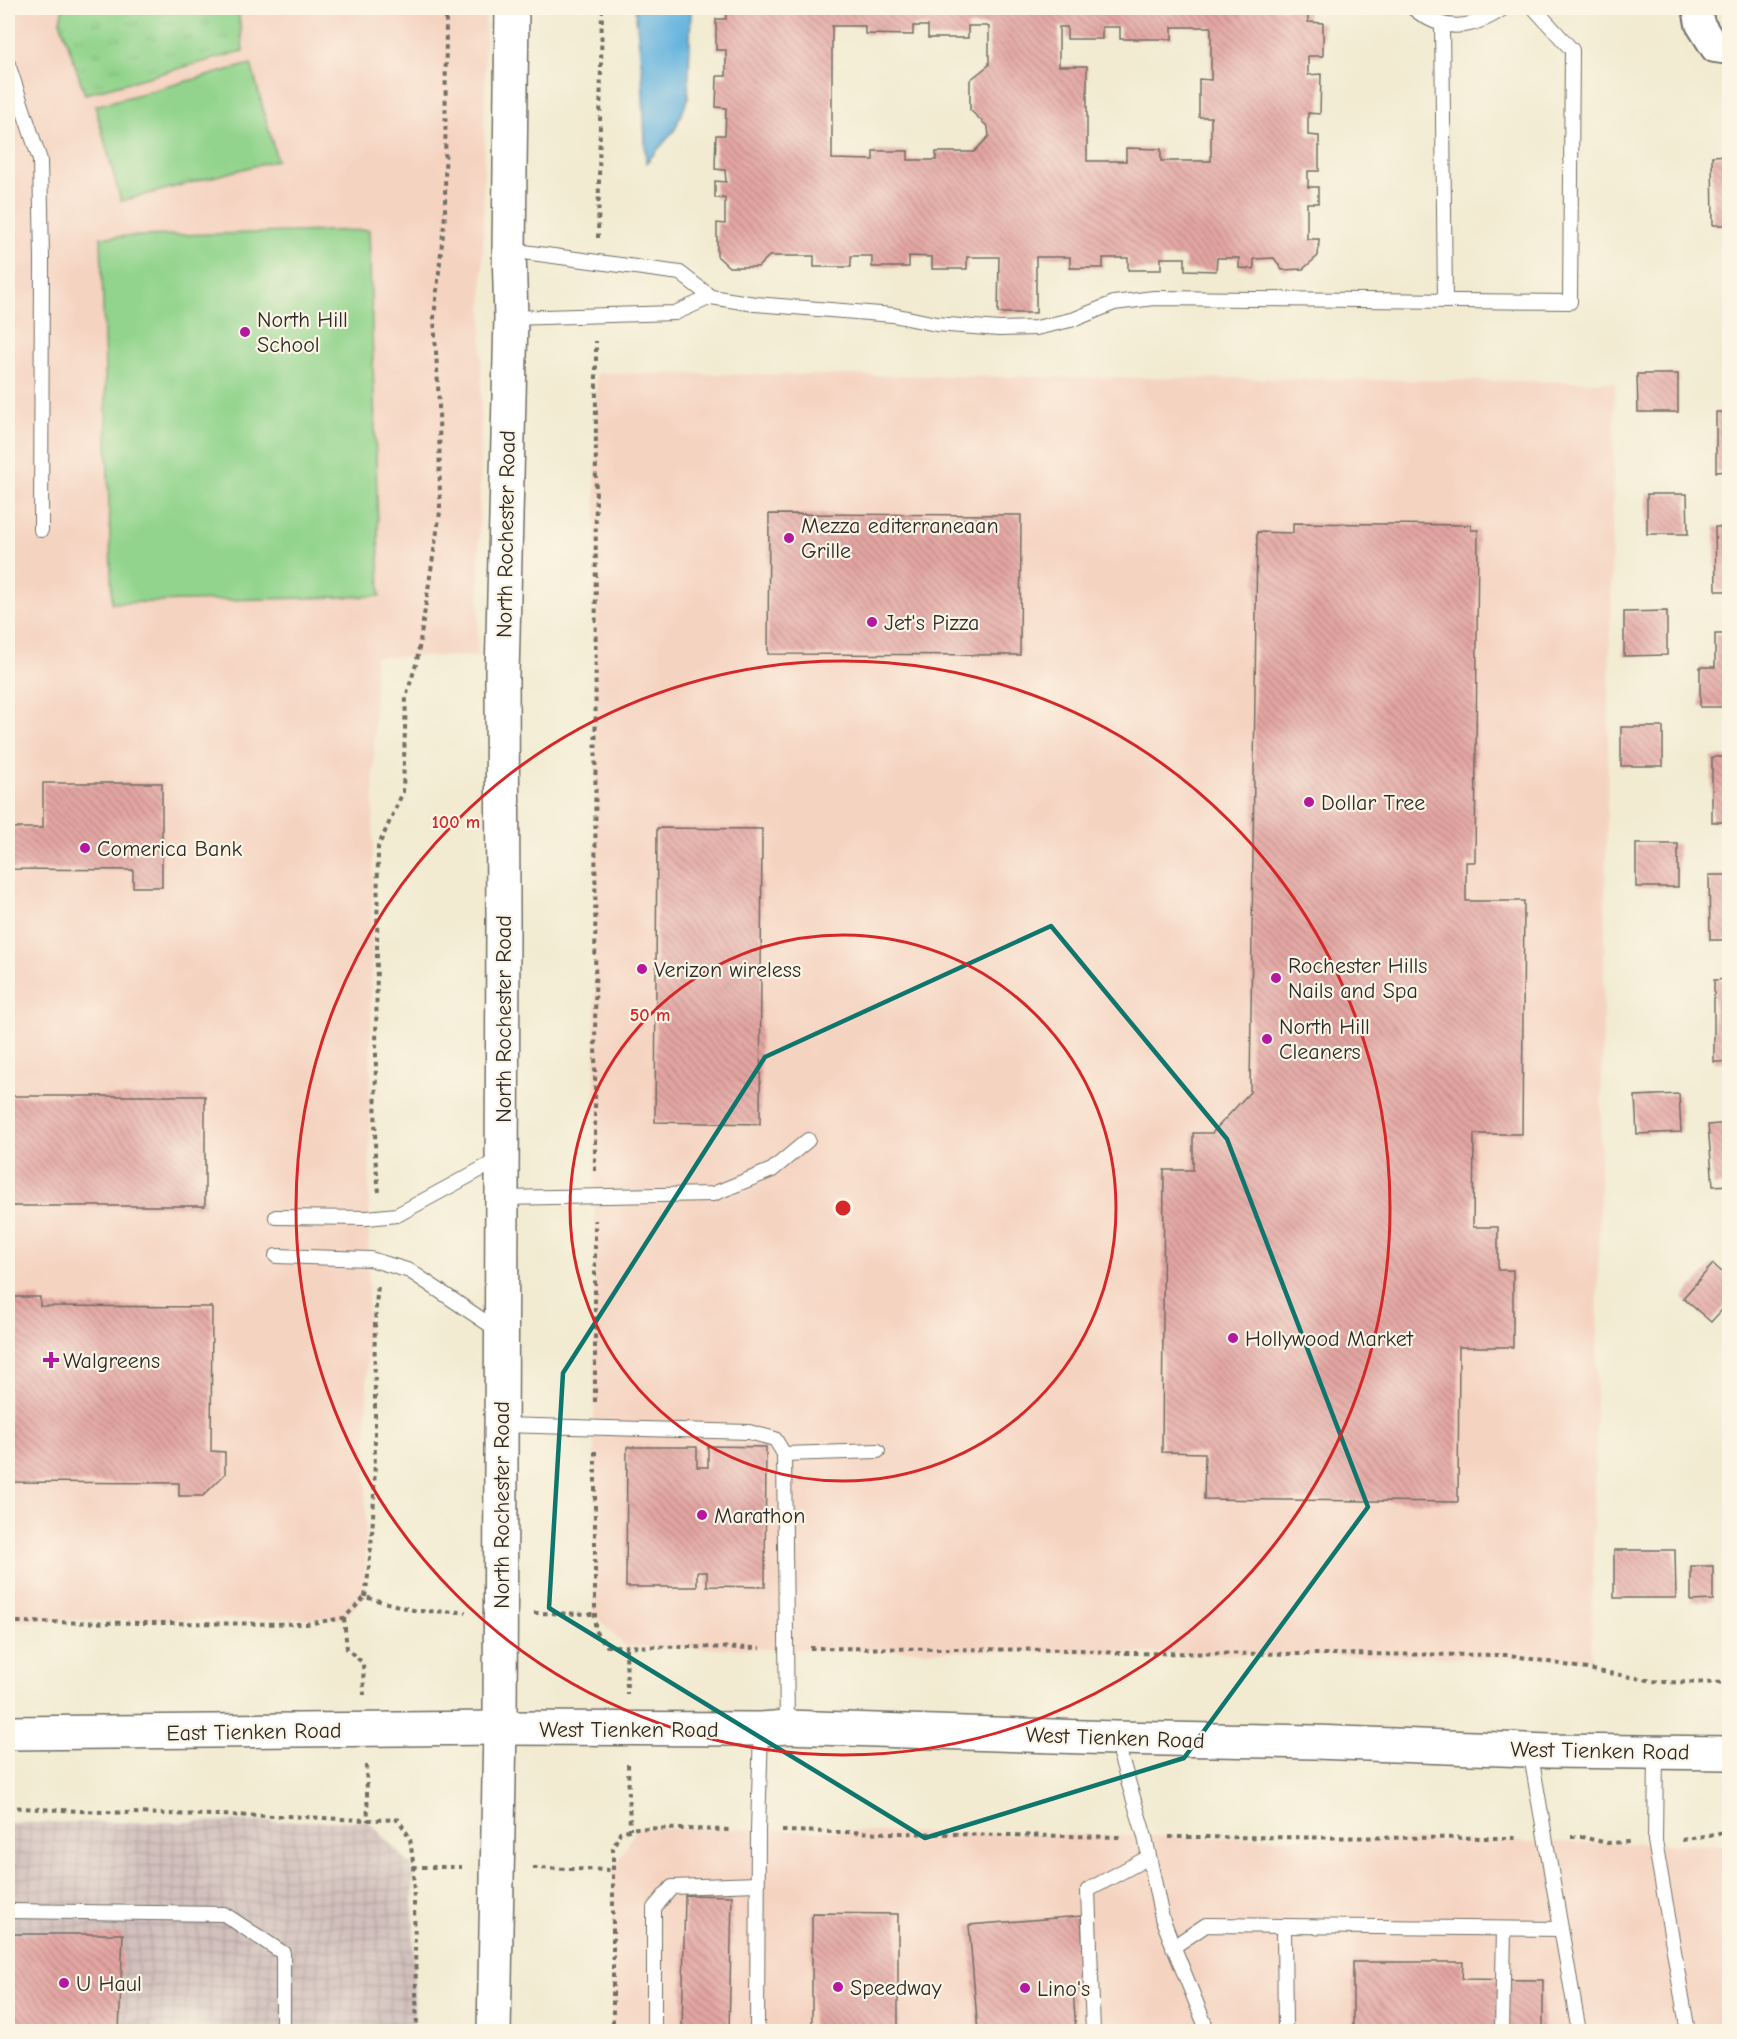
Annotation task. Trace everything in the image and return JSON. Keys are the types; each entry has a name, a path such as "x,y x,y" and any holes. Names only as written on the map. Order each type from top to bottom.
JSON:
{"main road":[{"name":"North Rochester Road","path":"494,2031 500,1728 502,675 511,318 509,250 512,8"},
{"name":"West Tienken Road","path":"500,1728 774,1728 1530,1750 1730,1753"},
{"name":"East Tienken Road","path":"8,1733 500,1728"}],"street":[{"path":"1697,8 1700,24 1715,48 1730,50"}],"lane":[{"path":"1413,8 1422,16 1442,24 1464,26 1485,20 1504,8"},
{"path":"509,250 680,273 711,297 755,304 893,315 936,324 999,329 1036,328 1075,319 1114,303 1154,298 1570,302 1572,50 1534,8"},
{"path":"1442,24 1445,301"},
{"path":"8,64 40,160 42,258 40,530"},
{"path":"511,318 675,313 711,297"},
{"path":"502,1198 714,1194 772,1170 808,1140"},
{"path":"276,1217 367,1218 397,1215 502,1158"},
{"path":"276,1256 370,1259 410,1271 501,1332"},
{"path":"501,1425 749,1432 775,1439 784,1454 786,1648 758,1830 757,2031"},
{"path":"784,1454 878,1451"},
{"path":"1115,1738 1145,1837 1162,1918 1208,2031"},
{"path":"1530,1750 1579,2031"},
{"path":"1656,1752 1655,1841 1688,2031"},
{"path":"1093,2031 1088,1890 1149,1857"},
{"path":"654,2031 654,1908 672,1887 758,1884"},
{"path":"8,1911 224,1914 283,1953 283,2031"},
{"path":"1173,1947 1206,1926 1561,1929"},
{"path":"1284,1926 1285,2031"},
{"path":"1502,2031 1504,1929"}],"path":[{"path":"382,1216 375,1156 378,847 403,792 406,698 417,661 440,512 440,403 434,318 445,215 446,8"},
{"path":"597,262 602,8"},
{"path":"596,315 595,1631 607,1646 1510,1655 1659,1682 1730,1683"},
{"path":"8,1622 306,1624 344,1618 366,1597 371,1562 375,1463 375,1314 381,1262"},
{"path":"366,1597 417,1611"},
{"path":"8,1807 106,1814 398,1820 410,1838 413,1862 417,2031"},
{"path":"613,2031 613,1848 620,1832 637,1828 1145,1837 1582,1837 1607,1843 1686,1840 1730,1831"}],"highlighted area":[{"path":"1051,926 1227,1139 1368,1507 1184,1758 925,1838 549,1608 563,1373 765,1057"}],"shaded area":[{"path":"8,8 486,8 478,656 375,657 365,1597 344,1618 8,1621"},
{"path":"596,373 1615,382 1591,1659 626,1647 594,1614"},
{"path":"368,1821 413,1867 414,2031 8,2031 8,1823"},
{"path":"637,1828 1729,1845 1729,2031 612,2032 613,1870"}],"green space":[{"path":"63,8 238,8 243,51 85,94 60,21"},
{"path":"251,64 277,160 121,201 95,106"},
{"path":"369,230 380,596 112,603 101,237"}],"water":[{"path":"635,8 691,8 688,99 674,131 646,163 642,70"}],"building":[{"path":"726,8 1308,8 1308,22 1323,23 1323,56 1308,56 1308,75 1321,74 1320,114 1308,113 1308,135 1319,136 1319,171 1308,171 1308,187 1318,187 1318,203 1307,203 1307,239 1319,239 1318,256 1303,269 1282,270 1274,258 1254,259 1254,269 1239,268 1239,258 1217,258 1216,271 1185,270 1185,258 1161,258 1161,270 1128,270 1128,258 1103,258 1103,268 1070,268 1070,257 1036,257 1036,313 998,313 999,257 967,257 967,269 932,269 932,257 909,256 909,267 872,267 872,256 851,256 851,267 814,267 814,256 769,256 758,267 729,267 717,256 717,223 725,224 725,198 715,198 715,181 726,182 725,170 715,169 716,135 725,135 726,108 716,107 717,76 726,76 726,50 716,50 716,19 726,19","holes":["832,26 865,26 865,34 913,35 913,26 928,26 928,38 968,38 968,26 989,26 989,65 970,80 970,110 988,127 989,136 974,152 936,152 936,160 908,160 908,151 873,151 873,160 832,159","1059,27 1067,27 1067,39 1102,39 1102,27 1120,27 1120,39 1172,39 1172,27 1211,27 1211,80 1199,79 1199,117 1211,117 1211,161 1161,161 1161,149 1126,148 1126,161 1087,161 1087,66 1059,66"]},
{"path":"1730,155 1730,225 1713,225 1712,156"},
{"path":"1637,374 1678,374 1678,412 1638,412"},
{"path":"1716,412 1730,412 1730,471 1716,472"},
{"path":"1647,494 1687,494 1688,534 1647,534"},
{"path":"769,514 1021,515 1020,655 768,654"},
{"path":"1293,523 1471,525 1471,530 1478,530 1475,862 1466,862 1466,901 1524,901 1522,1134 1474,1134 1473,1227 1498,1227 1498,1270 1513,1270 1513,1347 1459,1347 1458,1502 1204,1499 1205,1453 1162,1452 1164,1170 1193,1170 1193,1133 1212,1133 1250,1092 1257,532 1293,533"},
{"path":"1715,527 1730,527 1730,591 1716,591"},
{"path":"1667,611 1667,655 1624,656 1624,612"},
{"path":"1715,634 1730,634 1730,707 1700,707 1700,667 1715,667"},
{"path":"1621,727 1663,727 1663,766 1621,766"},
{"path":"1712,757 1730,757 1730,822 1712,822"},
{"name":"Comerica Bank","path":"43,783 162,783 162,887 133,887 133,870 8,869 8,828 43,828"},
{"path":"657,828 762,829 760,1124 655,1122"},
{"path":"1636,844 1678,844 1678,887 1636,887"},
{"path":"1709,875 1730,875 1730,940 1710,940"},
{"path":"1730,979 1730,1062 1714,1062 1714,980"},
{"path":"1679,1094 1681,1132 1637,1134 1635,1096"},
{"path":"8,1096 205,1096 205,1206 8,1206"},
{"path":"1730,1123 1730,1185 1713,1186 1708,1125"},
{"path":"1713,1264 1730,1279 1730,1301 1711,1322 1683,1298"},
{"name":"Walgreens","path":"8,1297 40,1297 40,1306 212,1307 211,1451 225,1452 225,1474 203,1496 179,1496 179,1483 8,1482"},
{"path":"708,1446 766,1447 765,1587 707,1586 707,1572 697,1572 697,1587 626,1587 627,1447 697,1447 697,1467 708,1467"},
{"path":"1614,1550 1675,1550 1676,1598 1614,1598"},
{"path":"1691,1566 1713,1566 1713,1600 1691,1601"},
{"path":"685,1895 732,1896 729,2032 682,2032"},
{"path":"812,1913 898,1914 898,2032 812,2032"},
{"path":"1081,1916 1086,1989 1073,1989 1076,2032 978,2032 969,1925"},
{"name":"U Haul","path":"8,1934 123,1934 119,2032 8,2032"},
{"path":"1353,1962 1463,1962 1462,1979 1543,1980 1543,2032 1353,2032"}],"place":[{"name":"North Hill School","path":"245,332"},
{"name":"Mezza editerraneaan Grille","path":"789,538"},
{"name":"Jet's Pizza","path":"872,622"},
{"name":"Dollar Tree","path":"1309,802"},
{"name":"Comerica Bank","path":"85,848"},
{"name":"Verizon wireless","path":"642,969"},
{"name":"Rochester Hills Nails and Spa","path":"1276,978"},
{"name":"North Hill Cleaners","path":"1267,1039"},
{"name":"Hollywood Market","path":"1233,1338"},
{"name":"Walgreens","path":"51,1360"},
{"name":"Marathon","path":"702,1515"},
{"name":"U Haul","path":"64,1983"},
{"name":"Speedway","path":"838,1987"},
{"name":"Lino's","path":"1025,1988"}]}
